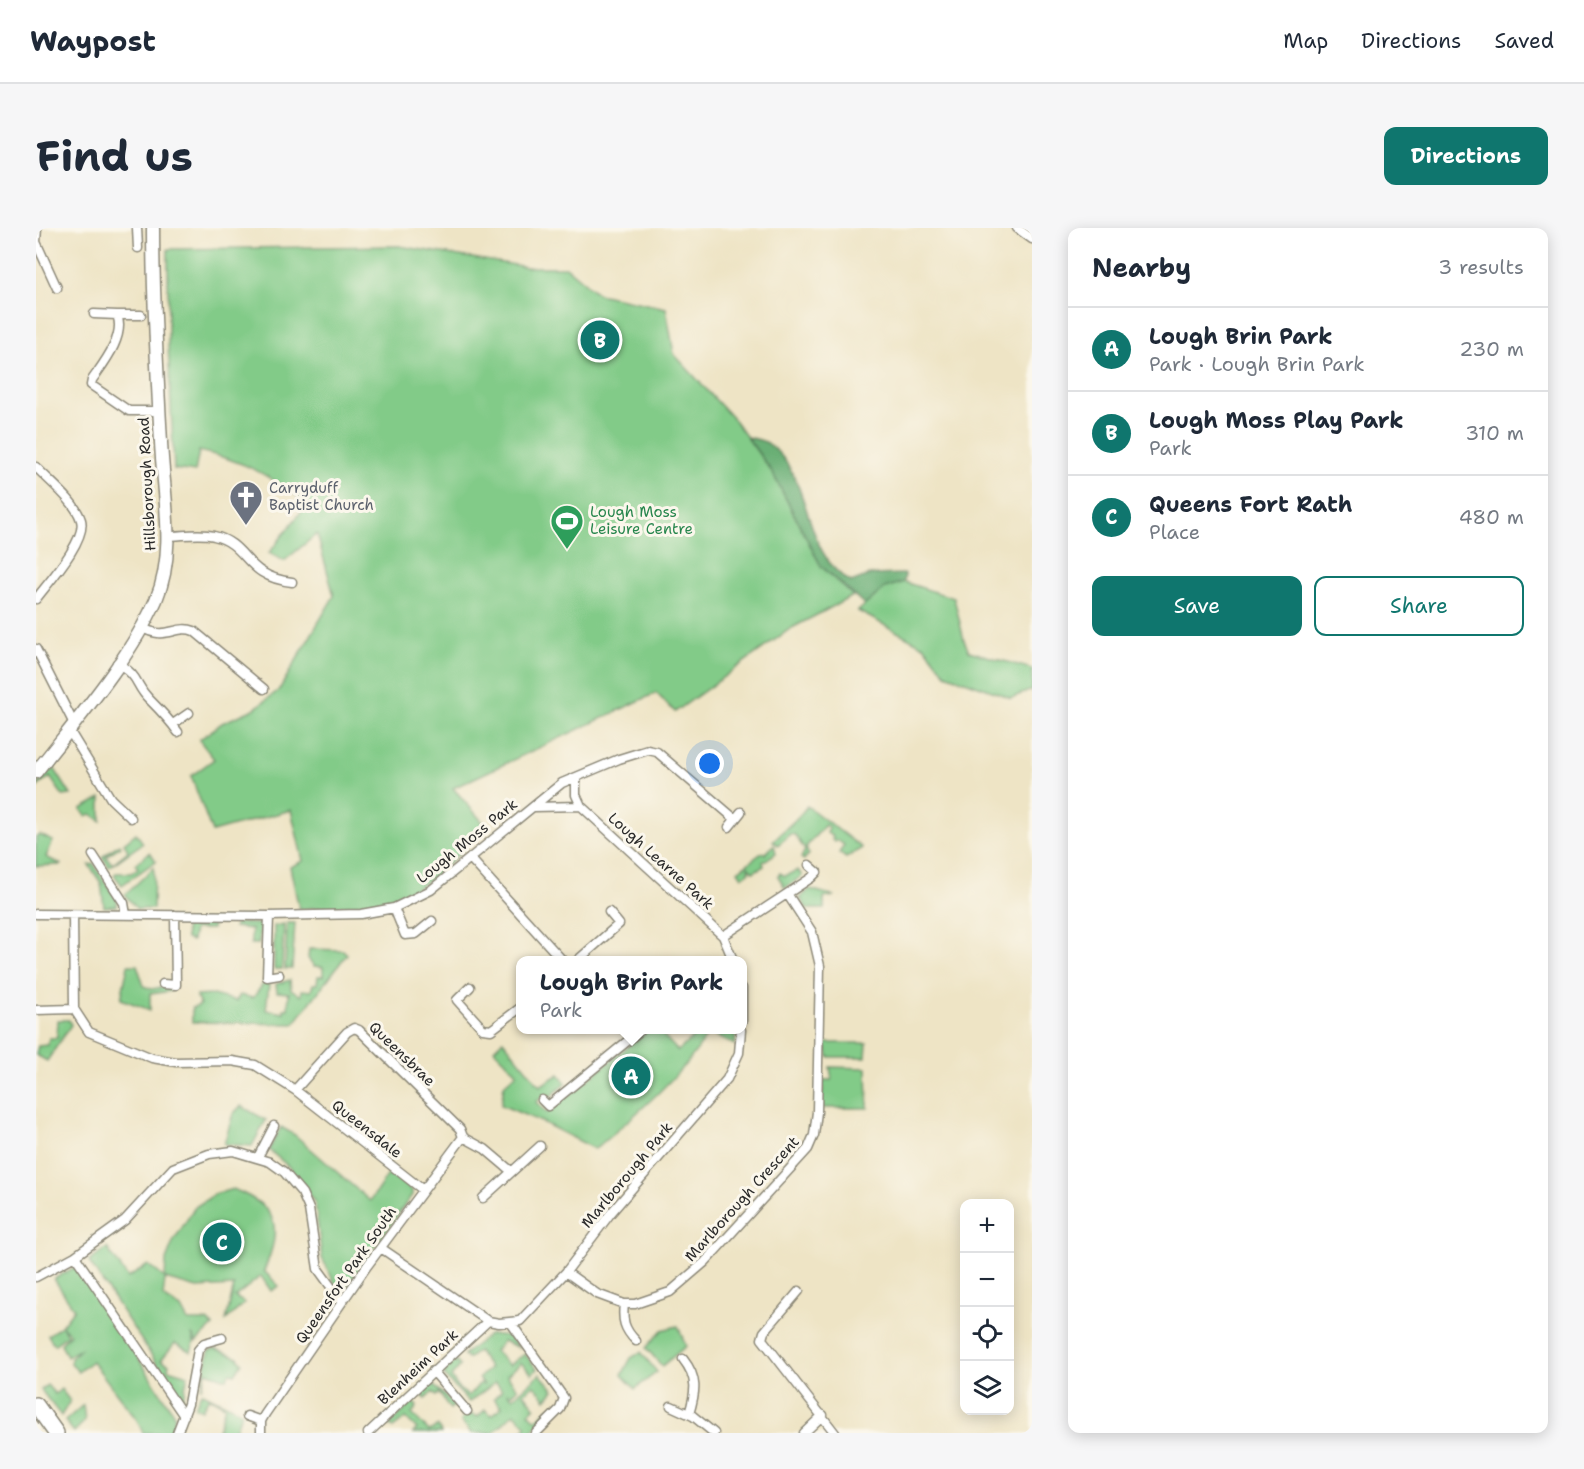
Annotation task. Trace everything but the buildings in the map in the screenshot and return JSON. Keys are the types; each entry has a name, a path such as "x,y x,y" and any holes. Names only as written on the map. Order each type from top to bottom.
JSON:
{"highway":[{"path":"36,1405 56,1433"}],"main road":[{"name":"Hillsborough Road","path":"36,772 71,727 141,627 156,599 163,575 167,536 159,411 153,228"}],"street":[{"path":"37,228 36,242 57,288"},
{"path":"137,228 138,249"},
{"path":"1017,228 1032,239"},
{"path":"94,314 141,315"},
{"path":"117,315 119,321 117,334 110,352 92,380 92,385 129,411 159,411"},
{"path":"36,467 75,509 81,521 81,531 72,550 36,599"},
{"path":"167,536 214,536 232,545 253,568 264,576 292,582"},
{"path":"141,627 161,635 188,629 194,631 264,689"},
{"path":"36,649 71,727 111,799 131,818"},
{"path":"117,663 135,674 148,698 178,732"},
{"path":"173,724 189,713"},
{"name":"Lough Moss Park","path":"36,914 269,916 361,914 394,908 431,890 562,783 619,759 648,750 657,752 738,816 729,827"},
{"path":"530,808 541,805 581,806 576,795 576,778"},
{"name":"Lough Learne Park","path":"581,806 723,936"},
{"path":"93,855 124,903 126,915"},
{"path":"470,858 558,956"},
{"path":"731,956 723,936 788,895 817,872 809,865"},
{"name":"Marlborough Crescent","path":"624,1304 635,1304 670,1292 683,1283 808,1149 814,1135 820,966 812,932 788,895"},
{"path":"394,908 405,935 416,934 432,921"},
{"path":"583,956 619,924 609,912"},
{"path":"36,1010 74,1009 73,915"},
{"path":"163,984 176,985 176,915"},
{"path":"269,916 267,977 279,975"},
{"path":"470,987 457,1000 483,1029 491,1030 516,1011"},
{"name":"Queensdale","path":"74,1009 89,1032 152,1058 176,1062 244,1062 266,1071 423,1190"},
{"name":"Queensbrae","path":"294,1090 347,1032 354,1028 460,1129 462,1137"},
{"path":"542,1100 548,1106 635,1034"},
{"name":"Marlborough Park","path":"511,1323 519,1321 528,1314 566,1272 610,1214 727,1079 739,1053 741,1034"},
{"path":"258,1156 274,1126"},
{"path":"462,1137 485,1149 511,1171"},
{"name":"Queensfort Park South","path":"261,1421 342,1302 462,1137"},
{"path":"483,1198 540,1146"},
{"path":"36,1277 75,1256 125,1220 173,1168 209,1154 233,1151 258,1156 284,1172 306,1200 318,1269 342,1302"},
{"path":"381,1248 488,1321 511,1323 564,1398 560,1408 536,1433"},
{"path":"75,1256 184,1416"},
{"path":"566,1272 597,1294 624,1304 622,1320 628,1333 636,1341"},
{"path":"799,1291 764,1332 762,1339 835,1433"},
{"name":"Blenheim Park","path":"368,1433 488,1321"},
{"path":"177,1433 184,1416 198,1350 204,1343 222,1338"},
{"path":"683,1359 693,1371 696,1381 689,1414"},
{"path":"433,1371 467,1411"},
{"path":"671,1406 689,1414 714,1433"},
{"path":"804,1433 823,1415"},
{"path":"247,1416 261,1421 261,1433"}],"green space":[{"name":"Lough Moss Leisure Centre","path":"399,246 527,267 566,267 598,294 666,308 674,354 735,421 772,472 821,566 853,596 790,629 675,712 656,693 453,788 488,828 433,877 411,891 364,904 299,909 290,867 303,861 291,810 212,832 191,776 214,759 199,740 222,723 254,709 279,690 334,596 317,534 284,561 269,553 308,503 257,471 216,455 199,451 195,472 174,469 168,344 168,249"},
{"path":"747,437 767,443 783,458 802,495 823,553 835,569 851,582 869,575 905,574 904,582 885,588 865,605 821,566 772,472"},
{"path":"904,582 954,598 964,640 969,651 1032,669 1032,690 1011,698 946,674 924,646 858,611 885,588"},
{"path":"52,765 71,795 63,796 50,777 36,788"},
{"path":"101,798 101,821 91,814 86,816 81,809"},
{"path":"807,806 862,848 846,858 839,853 844,845 837,840 835,842 832,840 833,837 827,833 829,828 825,825 806,847 808,854 804,860 801,858 805,850 795,835 790,834 778,845 773,841"},
{"path":"136,833 143,843 109,867 102,857 119,844 121,846 106,856 112,864 128,851 124,843"},
{"path":"40,835 53,841 46,857 62,865 36,866 36,837"},
{"path":"774,845 776,853 763,862 764,866 753,872 748,866 749,872 742,877 738,871 763,852 765,854"},
{"path":"150,852 156,861 122,885 114,875 131,873 138,868 135,864"},
{"path":"94,864 117,900 117,906 104,907 101,883 89,865"},
{"path":"154,867 153,909 137,909 125,895"},
{"path":"798,870 802,876 785,888 778,876 780,873 785,876"},
{"path":"810,889 834,896 824,898 824,909 807,909 800,898"},
{"path":"185,923 213,923 212,929 194,929 192,941 186,939"},
{"path":"235,923 260,924 259,944 251,944 251,929 234,927"},
{"path":"287,923 295,923 292,969 285,969"},
{"path":"284,924 282,969 274,969 274,926"},
{"path":"309,949 343,950 347,954 294,1024 192,1022 192,1008 200,1005 196,996 213,995 236,1001 240,995 253,998 263,984 269,984 266,1010 284,1013 284,1009 288,1009 289,993 277,992 276,984 290,980 291,989 301,996 302,990 311,991 313,984 317,984 318,976 323,976 323,967 314,966 308,958"},
{"path":"128,965 137,965 144,986 151,989 171,986 171,991 150,994 150,1010 121,999"},
{"path":"58,1020 69,1020 71,1025 47,1061 36,1055 38,1046 48,1045 49,1038 57,1038"},
{"path":"643,1034 662,1034 678,1051 697,1034 707,1034 699,1048 672,1079 595,1149 544,1123 501,1105 504,1085 517,1073 494,1049 503,1040 540,1086 559,1074 566,1083 550,1097 547,1094 536,1102 547,1113"},
{"path":"710,1034 736,1034 735,1045"},
{"path":"826,1043 867,1043 866,1057 828,1057"},
{"path":"830,1067 867,1068 868,1108 822,1108 823,1080 832,1080"},
{"path":"241,1106 266,1120 252,1146 224,1144 233,1114"},
{"path":"281,1127 295,1135 370,1201 389,1173 412,1190 412,1195 343,1291 339,1292 322,1258 315,1203 289,1167 269,1150"},
{"path":"233,1189 260,1204 273,1221 273,1242 264,1271 279,1286 271,1291 261,1276 235,1297 245,1303 226,1320 234,1286 197,1288 165,1279 163,1297 181,1308 188,1321 207,1321 213,1326 196,1342 192,1334 194,1342 191,1352 175,1343 161,1360 169,1364 168,1369 188,1375 182,1401 89,1262 107,1248 128,1278 148,1265 165,1278 166,1260 174,1240 195,1207 215,1194"},
{"path":"75,1267 122,1332 175,1416 171,1433 143,1433 137,1420 92,1361 78,1372 71,1363 71,1358 82,1348 67,1357 61,1344 70,1334 62,1326 67,1335 54,1345 48,1335 61,1326 74,1309 54,1279"},
{"path":"678,1326 686,1346 662,1366 646,1348 662,1330"},
{"path":"490,1334 508,1336 520,1348 503,1341 495,1351 509,1365 525,1354 537,1369 532,1374 521,1363 507,1375 518,1389 511,1395 507,1392 513,1398 540,1374 554,1390 546,1399 534,1385 524,1393 535,1407 529,1413 536,1420 549,1408 552,1411 530,1433 520,1433 527,1426 514,1413 493,1433 471,1433 461,1421 464,1416 472,1414 477,1417 485,1410 492,1415 502,1407 494,1398 502,1390 496,1382 469,1402 445,1377 444,1372 456,1361 460,1366 451,1377 459,1389 469,1396 480,1383 484,1385 479,1378 490,1368 478,1351 468,1359 463,1355"},
{"path":"214,1348 238,1357 242,1363 235,1374 229,1373 227,1379 206,1372 201,1388 209,1351"},
{"path":"641,1352 657,1372 635,1389 622,1375 631,1358"},
{"path":"432,1384 455,1405 450,1409 439,1393 436,1396 433,1392 425,1399 421,1393"},
{"path":"47,1385 55,1394 61,1389 70,1401 61,1416 41,1390"},
{"path":"201,1392 242,1412 234,1433 217,1433 225,1406 209,1397 202,1410 195,1407"},
{"path":"413,1402 417,1406 412,1414 429,1431 438,1426 441,1433 413,1433 417,1429 406,1418 393,1428 389,1425"},
{"path":"83,1405 85,1421 74,1432 65,1421"}],"place":[{"name":"Lough Moss Play Park","path":"600,340"},
{"name":"Carryduff Baptist Church","path":"246,526"},
{"name":"Lough Moss Leisure Centre","path":"567,550"},
{"name":"Lough Brin Park","path":"631,1076"},
{"name":"Queens Fort Rath","path":"222,1242"}]}
